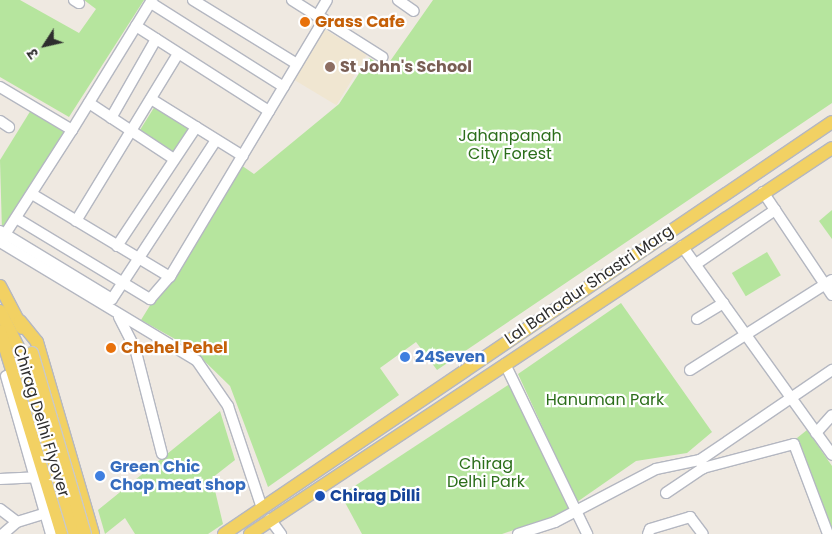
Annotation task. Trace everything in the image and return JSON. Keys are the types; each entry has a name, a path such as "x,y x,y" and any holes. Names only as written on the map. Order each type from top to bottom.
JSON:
{"main road":[{"name":"Lal Bahadur Shastri Marg","path":"224,534 261,505 832,122"},
{"name":"Lal Bahadur Shastri Marg","path":"250,534 762,192 832,148"},
{"path":"0,286 20,321 37,342 92,534"},
{"name":"Chirag Delhi Flyover","path":"0,311 26,353 85,534"},
{"name":"Chirag Delhi Flyover","path":"20,321 26,353 75,534"},
{"path":"0,331 6,376 51,512 62,534"},
{"path":"51,512 64,522 73,522 82,516 84,505"}],"street":[{"path":"193,0 297,64"},
{"path":"292,0 382,57"},
{"path":"16,218 150,299 170,277 284,87 321,17 327,0"},
{"path":"398,0 414,11"},
{"path":"2,237 32,194 152,1 284,87"},
{"path":"136,26 269,111"},
{"path":"112,118 156,39"},
{"path":"76,221 178,54"},
{"path":"0,87 72,130"},
{"path":"151,98 243,156"},
{"path":"89,103 174,159"},
{"path":"117,246 196,127"},
{"path":"2,237 103,296 117,296 138,259 216,140"},
{"path":"762,192 828,282 832,295"},
{"path":"32,194 170,277"},
{"path":"696,264 775,210"},
{"path":"2,237 119,317 173,344 214,380 228,406 261,505"},
{"path":"682,246 832,455"},
{"path":"690,370 828,282"},
{"path":"697,319 724,303"},
{"path":"119,317 135,348 162,454"},
{"path":"504,364 587,534"},
{"path":"666,493 790,397 832,370"},
{"path":"816,433 832,415"},
{"path":"518,534 576,512 656,469 702,464 794,444 828,534"},
{"path":"0,479 40,478"},
{"path":"0,509 17,522"},
{"path":"3,534 17,522 51,512 51,534"},
{"path":"648,534 650,529 690,517 703,534"},
{"path":"270,519 281,534"}],"shaded area":[{"name":"St John's School","path":"324,29 367,55 336,105 294,80"}],"green space":[{"path":"0,0 20,0 79,33 96,9 84,0 144,0 69,117 0,77"},
{"name":"Jahanpanah City Forest","path":"433,0 832,0 832,103 437,370 416,342 380,368 399,395 268,487 230,386 191,348 141,320 238,163 254,174 339,104 369,58 386,67"},
{"path":"155,106 192,129 175,157 138,134"},
{"path":"31,110 65,133 2,231 0,160"},
{"path":"832,210 832,239 819,221"},
{"path":"767,252 781,275 746,296 732,273"},
{"name":"Hanuman Park","path":"621,303 712,432 687,453 636,461 577,502 518,374"},
{"name":"Chirag Delhi Park","path":"511,383 574,509 502,534 362,534 341,495"},
{"path":"220,411 235,460 212,478 223,524 208,534 135,534 125,518 105,534 98,510"},
{"path":"807,430 832,466 832,531 797,438"}],"place":[{"name":"Grass Cafe","path":"305,22"},
{"name":"St John's School","path":"330,67"},
{"name":"Chehel Pehel","path":"111,348"},
{"name":"24Seven","path":"405,357"},
{"name":"Green Chic Chop meat shop","path":"100,476"},
{"name":"Chirag Dilli","path":"320,496"}]}
